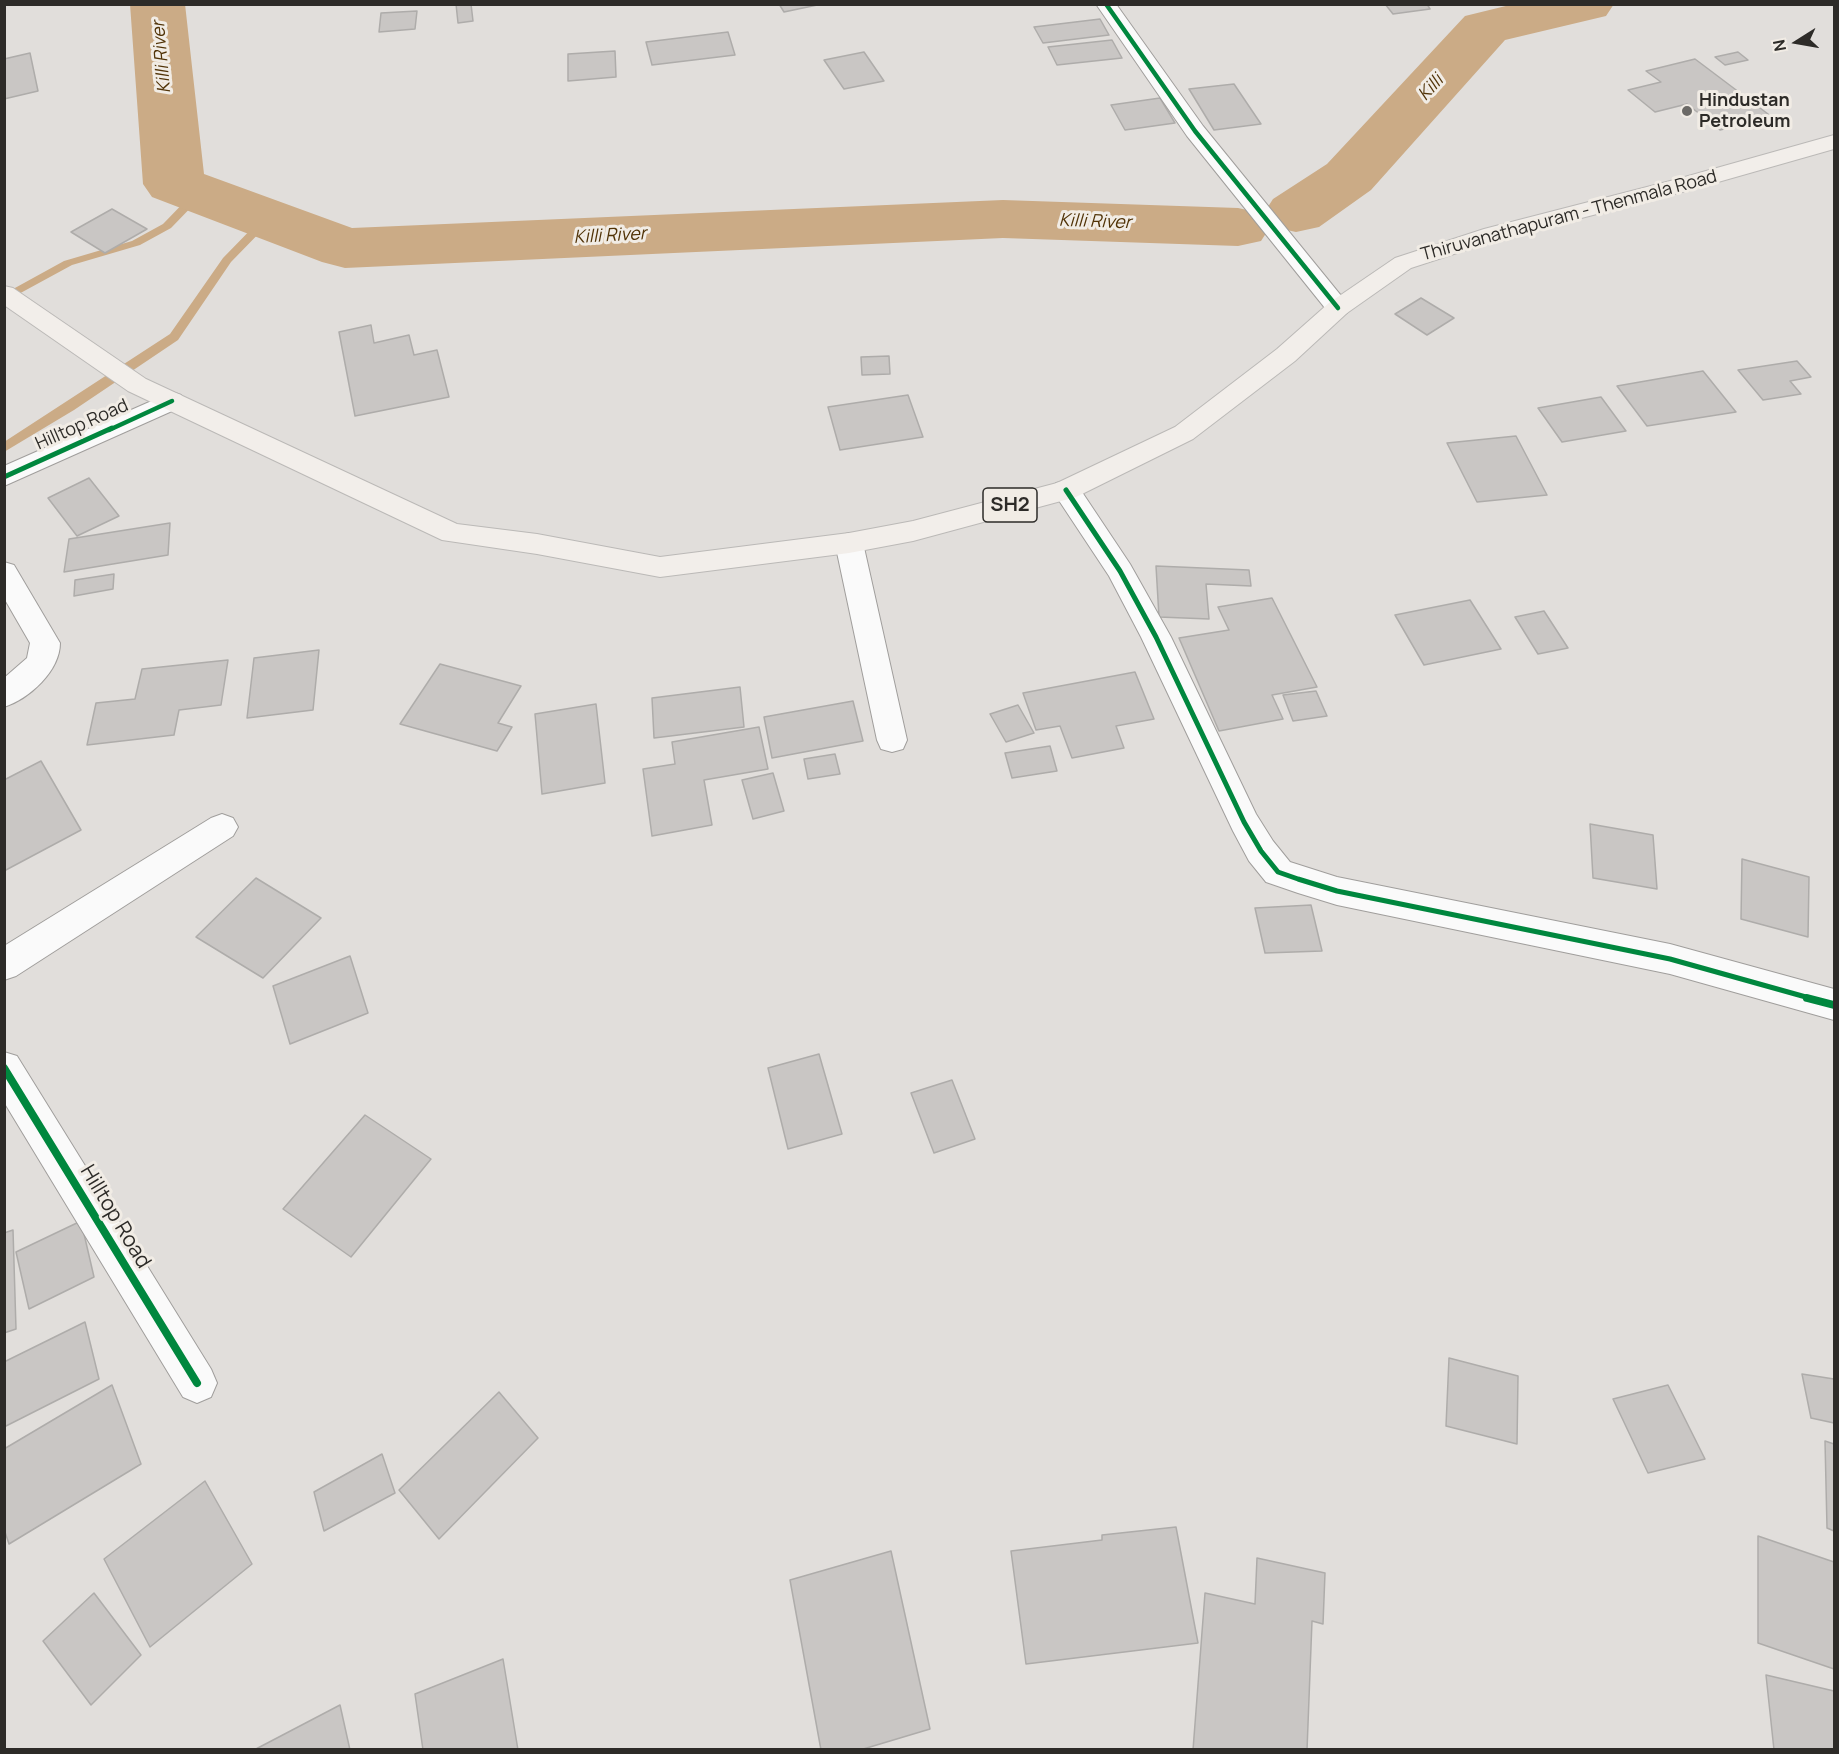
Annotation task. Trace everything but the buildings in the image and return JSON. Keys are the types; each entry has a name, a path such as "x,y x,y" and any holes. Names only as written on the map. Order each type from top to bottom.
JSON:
{"main road":[{"name":"Thiruvanathapuram - Thenmala Road","path":"4,293 137,385 452,533 537,544 660,567 849,543 913,531 1066,490 1184,433 1287,356 1338,308 1403,263 1492,234 1682,185 1834,142"}],"street":[{"path":"1106,4 1195,131 1338,308"},
{"name":"Hilltop Road","path":"4,477 172,401"},
{"path":"1066,490 1120,571 1161,647 1244,822 1261,851 1278,872 1337,891 1670,959 1834,1005"},
{"path":"849,543 892,741"},
{"path":"4,572 45,643 46,651 42,660 32,671 4,694"},
{"path":"4,965 222,827"},
{"name":"Hilltop Road","path":"4,1068 197,1383"}],"waterway":[{"name":"Killi River","path":"157,4 174,184 345,248 1003,219 1238,227"},
{"name":"Killi","path":"1296,213 1349,177 1485,28 1587,4"},
{"path":"4,299 68,263 136,243 167,226 198,194"},
{"path":"4,448 174,337 227,260 266,220"}],"cycle path":[{"path":"1106,4 1195,131 1338,308"},
{"path":"4,477 172,401"},
{"path":"1066,490 1120,571 1156,637 1244,822 1261,851 1278,872 1337,891 1670,959 1834,1005"},
{"path":"4,1068 197,1383"}],"place":[{"name":"Hindustan Petroleum","path":"1687,111"}]}
